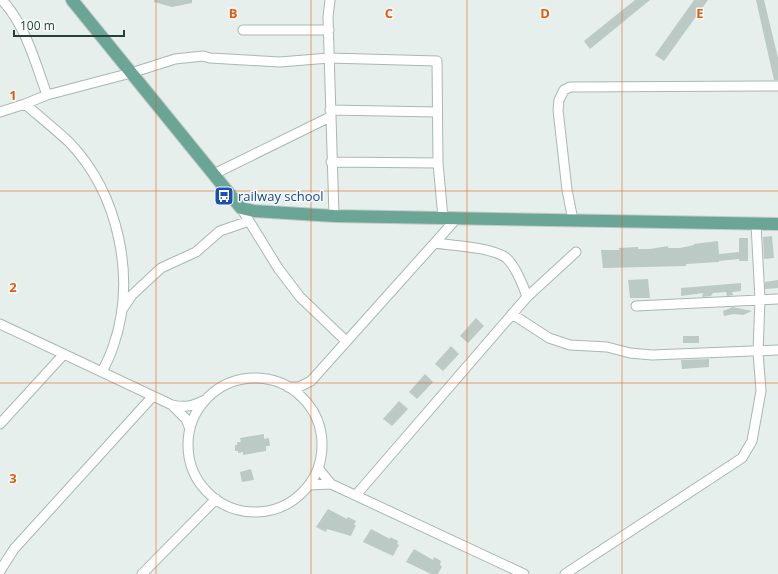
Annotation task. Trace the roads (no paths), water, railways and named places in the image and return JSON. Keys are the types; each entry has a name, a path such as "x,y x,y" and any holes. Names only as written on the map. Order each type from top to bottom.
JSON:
{"main road":[{"path":"72,0 241,208 254,212 334,216 778,224"}],"street":[{"path":"2,0 10,8 25,33 46,95"},
{"path":"330,0 328,30 334,216"},
{"path":"243,30 328,30"},
{"path":"0,112 46,95 131,73 175,59 203,56 210,58 280,62 329,58 437,61 438,163 444,218"},
{"path":"573,220 558,110 559,100 564,90 570,87 778,86"},
{"path":"25,104 69,143 98,182 110,209 119,240 123,266 121,311 114,347 102,372"},
{"path":"214,174 330,114 437,112"},
{"path":"332,162 438,163"},
{"path":"241,208 278,268 300,297 346,341"},
{"path":"0,324 172,405 182,407 194,406 225,386 245,379 267,380 288,387 300,387 310,382 436,243 456,218"},
{"path":"121,311 132,295 161,268 196,252 220,231 249,221"},
{"path":"565,574 742,458 752,441 761,391 758,352 760,299 756,224"},
{"path":"436,243 491,252 506,258 518,276 527,297"},
{"path":"356,495 527,297 576,252"},
{"path":"636,306 778,299"},
{"path":"512,314 549,338 570,345 607,347 630,353 652,355 758,352 778,350"},
{"path":"0,424 64,354"},
{"path":"308,404 310,382"},
{"path":"207,399 197,413 190,430 188,447 193,468 203,487 216,499 240,510 266,511 290,502 309,484 318,468 322,452 322,435 317,419 308,404 288,387"},
{"path":"6,574 0,571 14,549 153,396"},
{"path":"172,405 186,419 190,430"},
{"path":"318,468 331,484"},
{"path":"309,484 331,484 524,574"},
{"path":"142,574 216,499"}],"place":[{"name":"railway school","path":"224,196"}]}
